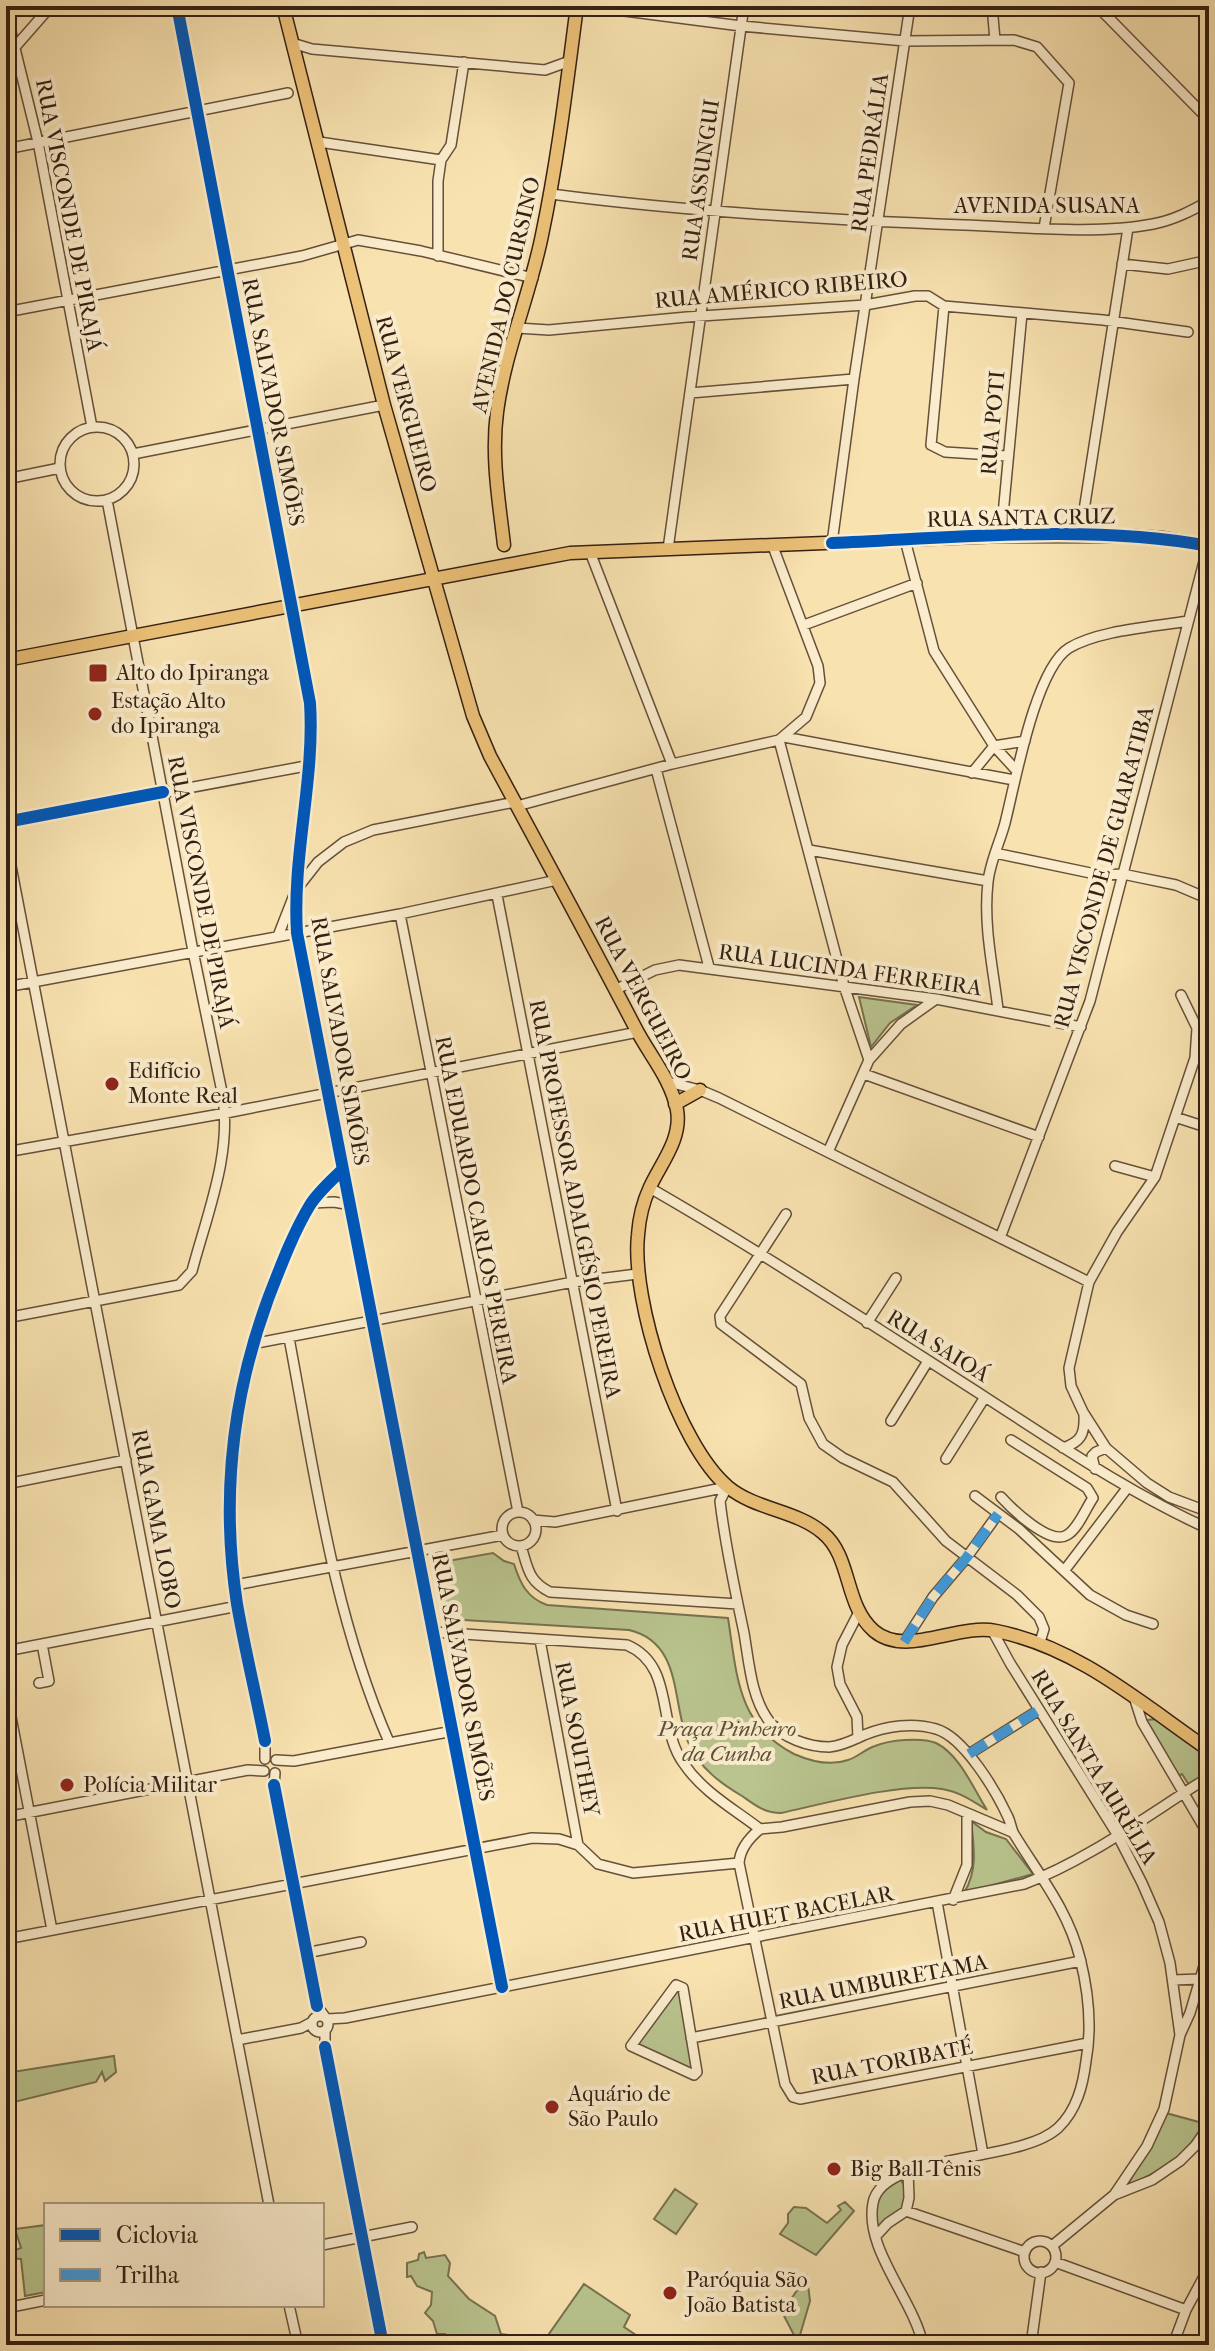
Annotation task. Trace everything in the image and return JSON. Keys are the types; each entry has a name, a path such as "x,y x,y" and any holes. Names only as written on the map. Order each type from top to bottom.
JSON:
{"main road":[{"name":"RUA VERGUEIRO","path":"283,6 384,405 473,716 490,756 668,1082 675,1104 678,1120 674,1140 650,1188 638,1234 637,1274 649,1333 667,1385 686,1426 727,1487 754,1503 823,1533 837,1552 859,1612 880,1635 904,1642"},
{"name":"AVENIDA DO CURSINO","path":"504,545 495,441 503,379 533,278 551,194 577,6"},
{"name":"RUA SANTA CRUZ","path":"6,660 532,558 590,552 1001,536 1162,538 1209,546"},
{"path":"480,569 504,545 532,558"},
{"path":"675,1104 700,1090"},
{"path":"904,1642 962,1631 992,1630 1040,1642 1096,1672 1209,1750"}],"street":[{"path":"6,62 51,6"},
{"name":"RUA SALVADOR SIMÕES","path":"177,6 310,703 311,765 296,890 297,933 502,1987"},
{"path":"586,6 741,26 905,41 1014,40 1037,47 1069,83 1044,228"},
{"name":"RUA ASSUNGUI","path":"668,549 744,6"},
{"name":"RUA PEDRÁLIA","path":"832,543 910,6"},
{"path":"992,6 995,40"},
{"path":"1097,6 1209,120"},
{"name":"RUA VISCONDE DE PIRAJÁ","path":"6,12 38,142 92,427"},
{"path":"292,43 312,49 545,70 569,67"},
{"path":"296,61 312,49"},
{"path":"438,256 437,195 441,160 451,145 464,62"},
{"path":"545,70 566,88"},
{"path":"6,149 288,93"},
{"path":"319,142 441,160"},
{"name":"AVENIDA SUSANA","path":"551,194 714,212 1044,228 1128,228 1168,221 1209,201"},
{"path":"1080,536 1128,228"},
{"path":"6,312 228,271 320,251 343,242 370,241 533,278"},
{"path":"1122,264 1168,269 1209,260"},
{"name":"RUA AMÉRICO RIBEIRO","path":"517,328 549,330 865,305 923,295 944,306 1112,321 1188,332"},
{"path":"944,306 931,445 945,452 1007,456"},
{"name":"RUA POTI","path":"1001,536 1022,313"},
{"path":"690,393 854,379"},
{"path":"133,454 384,405"},
{"path":"1205,434 1209,423"},
{"path":"92,427 103,427 122,436 133,454 132,477 126,487 107,500 90,500 71,491 63,481 60,468 60,457 71,437 92,427"},
{"path":"6,479 60,468"},
{"name":"RUA VISCONDE DE PIRAJÁ","path":"96,1300 179,1285 192,1271 222,1156 226,1113 107,500"},
{"path":"905,540 934,651 1015,775"},
{"path":"772,544 804,625 818,666 820,683 806,717 781,739"},
{"name":"RUA VISCONDE DE GUARATIBA","path":"1000,1238 1081,1027 1209,546"},
{"path":"590,552 672,764"},
{"path":"804,625 917,583"},
{"path":"998,1009 989,937 988,881 1005,824 1015,775 1047,678 1059,657 1069,648 1100,637 1188,621"},
{"path":"781,739 844,986 869,1060"},
{"path":"296,890 318,862 344,842 373,830 516,804 781,739 972,773 1015,775"},
{"path":"972,773 994,746 1025,741"},
{"path":"6,822 311,765"},
{"path":"656,769 709,967"},
{"name":"RUA GAMA LOBO","path":"6,840 269,2203"},
{"path":"809,850 988,881"},
{"path":"995,853 1100,875 1123,874 1176,885 1209,899"},
{"path":"300,857 307,862 318,862"},
{"path":"6,987 400,914 557,880"},
{"name":"RUA SALVADOR SIMÕES","path":"278,936 296,890"},
{"name":"RUA PROFESSOR ADALGÉSIO PEREIRA","path":"497,895 617,1511"},
{"name":"RUA EDUARDO CARLOS PEREIRA","path":"400,914 518,1512"},
{"name":"RUA LUCINDA FERREIRA","path":"617,989 666,966 709,967 936,999 1081,1027"},
{"path":"1181,995 1197,1028 1195,1058 1155,1177 1117,1232 1089,1282 1069,1368 1071,1386 1084,1415 1106,1448 1147,1483 1169,1497 1209,1512"},
{"path":"828,1152 869,1060 901,1024 936,999"},
{"path":"1197,1028 1209,1031"},
{"path":"6,1152 226,1113 638,1032"},
{"path":"864,1074 1039,1137"},
{"path":"668,1082 700,1090 1089,1282"},
{"path":"1175,1117 1209,1128"},
{"path":"1115,1166 1155,1177"},
{"path":"343,1169 311,1203 275,1281 252,1344 236,1420 230,1506 238,1606 383,2345"},
{"name":"RUA SAIOÁ","path":"650,1188 1095,1469 1209,1529"},
{"path":"311,1203 351,1205"},
{"path":"786,1214 720,1316 721,1324 801,1384 809,1418 823,1444 843,1458 893,1482 931,1526 1039,1617 1044,1629 1040,1642"},
{"path":"252,1344 573,1282 637,1274"},
{"path":"867,1323 896,1278"},
{"path":"6,1318 96,1300"},
{"path":"289,1338 332,1565 362,1675 389,1742"},
{"path":"891,1421 928,1361"},
{"path":"946,1459 985,1397"},
{"path":"1063,1448 1079,1441 1083,1434 1084,1415"},
{"path":"1011,1440 1087,1488 1093,1498 1111,1509"},
{"path":"1095,1469 1092,1456 1106,1448"},
{"path":"6,1484 126,1460"},
{"path":"533,1520 555,1522 727,1487"},
{"path":"727,1487 720,1501 738,1604 757,1698 770,1721 782,1732 817,1746 834,1747 887,1727 936,1729 951,1735 969,1754 1005,1812 1012,1832 1065,1915 1081,1961 1089,2024 1088,2043 1082,2086 1058,2128 1040,2140 1017,2148 908,2171 885,2181 876,2193 872,2213 876,2236 922,2343"},
{"path":"1064,1571 1128,1487"},
{"path":"975,1496 1090,1595 1106,1606 1153,1624"},
{"path":"1001,1497 1026,1521 1061,1537 1071,1531 1093,1498"},
{"path":"535,1534 533,1520 529,1516 518,1512 504,1520 503,1535 510,1544 521,1546 555,1522"},
{"path":"904,1642 933,1597 998,1514"},
{"path":"235,1585 503,1535"},
{"path":"521,1546 536,1585 550,1592 738,1604"},
{"path":"6,1651 238,1606"},
{"path":"858,1738 857,1717 840,1684 837,1667 842,1645 859,1612"},
{"name":"RUA SANTA AURÉLIA","path":"992,1630 1117,1834 1159,1922 1173,1980 1180,2035 1164,2109 1131,2172 1114,2195"},
{"path":"434,1632 627,1645 648,1658 661,1683 672,1743 682,1762 711,1793 760,1829"},
{"name":"RUA SOUTHEY","path":"540,1640 578,1845"},
{"path":"39,1683 49,1681 42,1644"},
{"path":"6,1691 52,1930"},
{"path":"1134,1697 1142,1722 1209,1836"},
{"path":"969,1754 1039,1710"},
{"path":"6,1817 453,1731"},
{"name":"RUA HUET BACELAR","path":"237,2040 1024,1884 1043,1877 1209,1777"},
{"path":"6,1939 532,1838 559,1839 578,1845 598,1864 633,1873 739,1863 750,1837 760,1829 920,1801 930,1801 967,1813 1012,1832"},
{"path":"953,1900 967,1865 967,1813"},
{"name":"RUA TORIBATÉ","path":"739,1863 785,2084 793,2097 800,2099 1088,2043"},
{"path":"937,1902 983,2154"},
{"path":"306,1953 361,1942"},
{"path":"1180,2035 1190,2013 1209,1949"},
{"name":"RUA UMBURETAMA","path":"691,2038 1081,1961"},
{"path":"1173,1980 1200,1979"},
{"path":"676,1985 683,1988 691,2038 697,2072 694,2075 631,2047 676,1985"},
{"path":"1052,2246 1114,2195 1152,2180 1180,2161 1209,2126"},
{"path":"876,2236 906,2211 908,2171"},
{"path":"906,2211 1025,2252"},
{"path":"324,2245 412,2227"},
{"path":"1037,2241 1052,2246 1055,2262 1049,2269 1041,2272 1027,2266 1025,2252 1028,2246 1037,2241"},
{"path":"1055,2262 1186,2310"},
{"path":"1173,2345 1186,2310 1209,2267"},
{"path":"1031,2345 1041,2272"},
{"path":"6,2308 44,2300"},
{"path":"289,2307 298,2345"},
{"path":"809,2345 822,2345"}],"green space":[{"path":"859,997 917,1005 890,1023 871,1047"},
{"name":"Praça Pinheiro da Cunha","path":"493,1553 514,1564 525,1589 547,1605 728,1618 743,1696 761,1729 775,1742 800,1757 828,1763 848,1760 871,1747 888,1742 930,1741 952,1755 987,1810 955,1792 925,1788 862,1795 781,1813 760,1808 718,1780 694,1753 684,1728 667,1662 659,1648 647,1637 629,1630 447,1619 436,1563"},
{"path":"1159,1719 1207,1753 1205,1758 1209,1761 1209,1773 1189,1785 1182,1774 1178,1776 1146,1720"},
{"path":"971,1821 986,1832 1006,1839 1033,1874 964,1893 973,1867"},
{"path":"678,1986 694,2073 632,2046"},
{"path":"114,2056 116,2072 105,2081 102,2072 96,2082 6,2104 6,2073"},
{"path":"1166,2113 1206,2124 1182,2154 1161,2169 1127,2186"},
{"path":"899,2177 904,2185 904,2209 877,2232 875,2220 879,2190"},
{"path":"675,2189 697,2204 676,2234 654,2219"},
{"path":"845,2202 854,2211 816,2255 780,2234 794,2207 806,2208 827,2223 841,2210 838,2206"},
{"path":"44,2225 44,2292 25,2296 21,2259 8,2258 7,2253 21,2248 15,2229"},
{"path":"424,2252 426,2258 445,2255 450,2263 448,2276 469,2299 495,2316 501,2334 535,2339 545,2345 448,2345 445,2334 437,2334 433,2321 425,2313 431,2305 432,2292 417,2286 411,2276 407,2277 407,2263 418,2260 419,2254"},
{"path":"807,2276 810,2301 800,2335 795,2337 782,2312"},
{"path":"584,2284 630,2315 624,2327 651,2345 550,2345 544,2341"}],"marked path":[{"path":"904,1642 933,1597 998,1514"},
{"path":"969,1754 1039,1710"}],"cycle path":[{"path":"177,6 310,703 311,732 298,875 297,933 502,1987"},
{"path":"832,543 1070,534 1164,539 1209,546"},
{"path":"6,822 163,792"},
{"path":"265,1741 240,1621 232,1565 230,1488 238,1411 256,1336 287,1251 313,1200 343,1169"},
{"path":"274,1785 317,2006"},
{"path":"325,2047 383,2345"}],"place":[{"name":"Alto do Ipiranga","path":"98,673"},
{"name":"Estação Alto do Ipiranga","path":"95,714"},
{"name":"Edifício Monte Real","path":"112,1084"},
{"name":"Polícia Militar","path":"67,1785"},
{"name":"Aquário de São Paulo","path":"552,2107"},
{"name":"Big Ball Tênis","path":"834,2169"},
{"name":"Paróquia São João Batista","path":"670,2293"}]}
